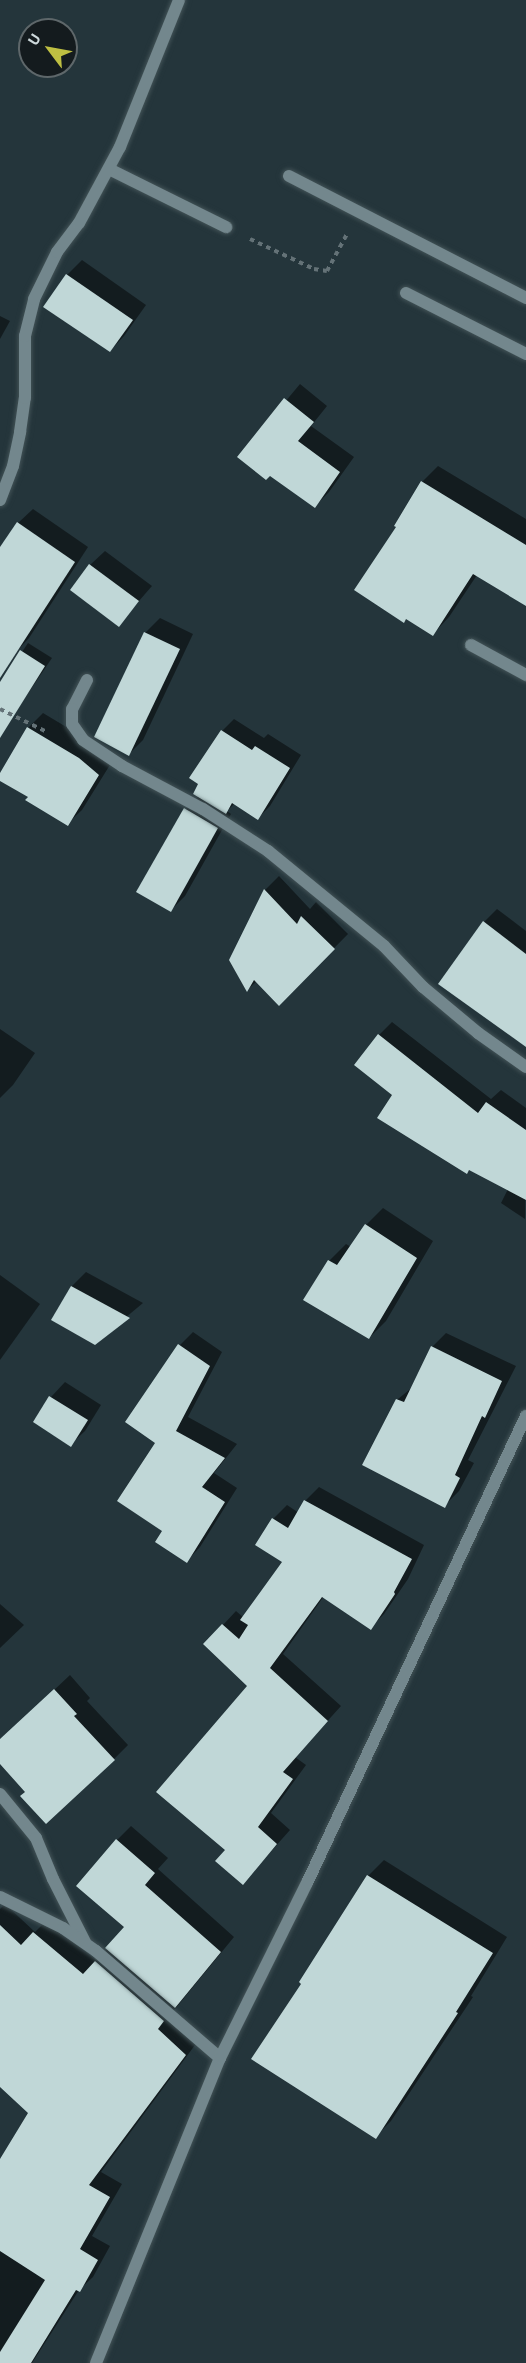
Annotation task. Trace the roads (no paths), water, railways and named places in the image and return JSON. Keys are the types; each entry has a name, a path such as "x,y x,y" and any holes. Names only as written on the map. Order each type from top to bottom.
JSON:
{"street":[{"path":"0,500 13,466 20,432 25,398 26,336 34,299 57,252 79,223 109,169 179,0"},
{"path":"109,169 226,227"},
{"path":"289,176 526,298"},
{"path":"406,293 526,354"},
{"path":"471,645 526,675"},
{"path":"87,680 72,709 72,724 83,740 122,766 203,809 268,851 384,946 423,987 478,1032 526,1067"},
{"path":"96,2363 220,2058 307,1883 526,1416"},
{"path":"0,1794 36,1838 52,1879 86,1943"},
{"path":"0,1898 37,1913 86,1943 220,2058"}]}
